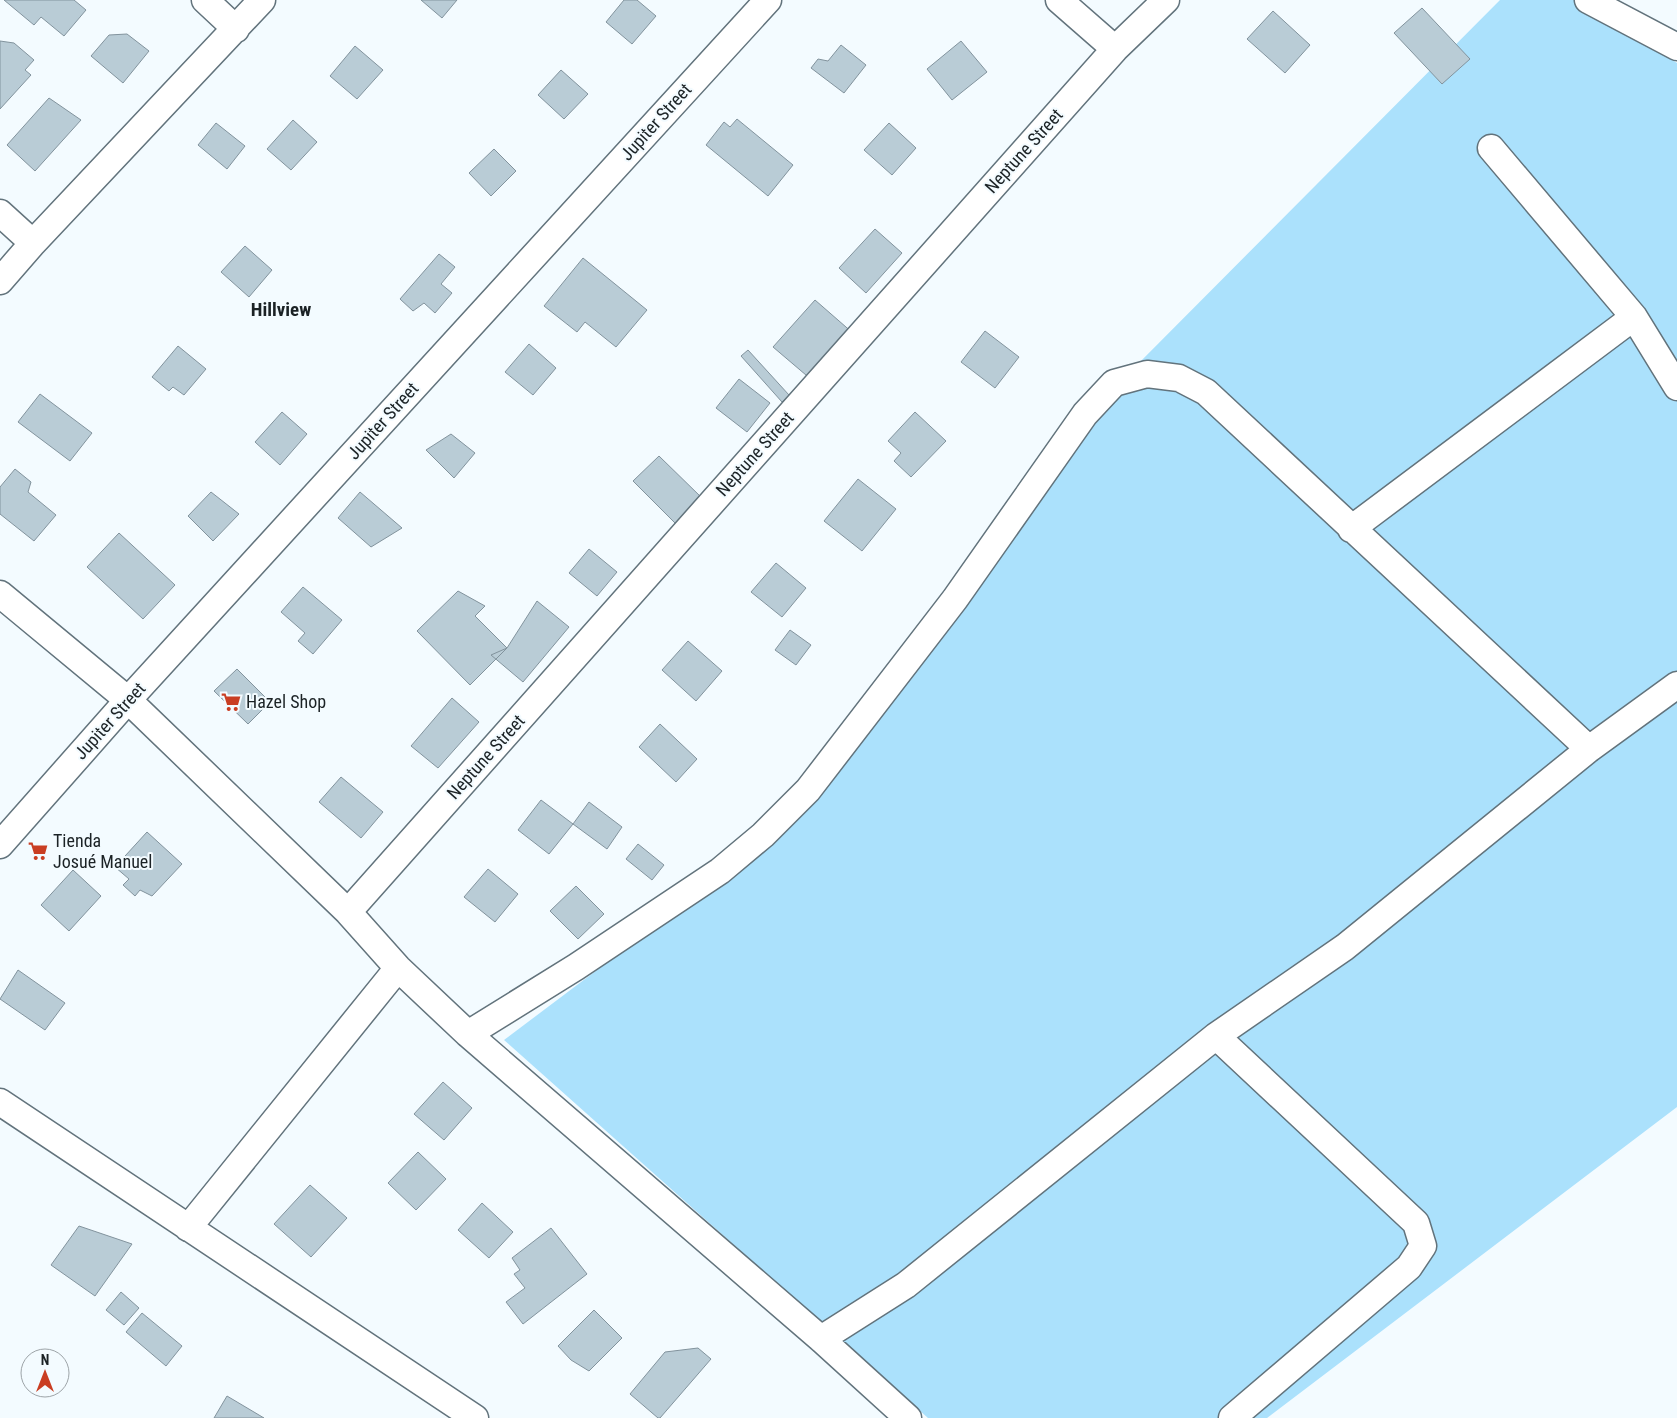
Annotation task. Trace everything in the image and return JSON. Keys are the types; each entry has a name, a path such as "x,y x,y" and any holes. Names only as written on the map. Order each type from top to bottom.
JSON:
{"street":[{"path":"205,0 236,29"},
{"path":"0,281 33,243 262,0"},
{"name":"Jupiter Street","path":"0,845 128,700 768,0"},
{"path":"1059,0 1115,49"},
{"name":"Neptune Street","path":"348,912 1115,49 1166,0"},
{"path":"1588,0 1677,48"},
{"path":"1491,148 1634,317 1677,387"},
{"path":"0,213 33,243"},
{"path":"1351,529 1634,317"},
{"path":"468,1034 576,967 720,871 763,835 808,790 955,599 1085,414 1114,384 1147,374 1179,378 1206,392 1589,749"},
{"path":"0,594 128,700 348,912 398,968 468,1034 821,1339 908,1418"},
{"path":"821,1339 906,1285 1216,1036 1345,947 1589,749 1677,685"},
{"path":"188,1228 398,968"},
{"path":"1216,1036 1416,1223 1423,1246 1409,1267 1232,1418"},
{"path":"0,1102 475,1418"}],"shaded area":[{"path":"1500,0 1578,0 1677,63 1677,1107 1267,1418 928,1418 504,1040 803,815 1131,371"}],"building":[{"path":"4,0 74,0 86,10 64,36 41,17 34,25"},
{"path":"421,0 457,0 442,18"},
{"path":"624,0 637,0 656,16 632,44 606,22"},
{"path":"1422,8 1470,59 1442,84 1394,33"},
{"path":"1273,11 1310,45 1285,73 1247,39"},
{"path":"127,34 149,51 123,83 91,56 109,35"},
{"path":"0,41 14,43 34,60 25,70 31,75 0,109"},
{"path":"961,41 987,72 952,100 927,69"},
{"path":"841,45 866,65 844,93 811,68 818,59 828,61"},
{"path":"355,46 383,70 357,99 330,76"},
{"path":"561,70 588,94 564,119 538,95"},
{"path":"49,98 81,120 35,171 7,145"},
{"path":"737,119 793,165 768,196 706,145 724,122 730,127"},
{"path":"293,120 317,142 291,170 267,149"},
{"path":"216,123 245,146 227,169 198,145"},
{"path":"889,123 916,148 892,175 864,150"},
{"path":"494,149 516,171 491,196 469,173"},
{"path":"875,229 902,253 866,293 839,268"},
{"path":"245,246 272,270 249,297 221,272"},
{"path":"439,254 455,267 441,284 452,293 435,313 424,303 413,311 400,299"},
{"path":"583,258 647,310 616,347 585,322 577,332 544,306"},
{"path":"815,300 854,334 813,381 773,347"},
{"path":"985,331 1019,357 995,388 961,362"},
{"path":"529,344 556,368 533,395 505,372"},
{"path":"178,346 206,369 184,395 173,387 169,391 152,377"},
{"path":"748,350 789,395 782,402 741,356"},
{"path":"739,379 770,403 747,432 716,408"},
{"path":"40,394 92,433 70,461 18,422"},
{"path":"282,412 307,434 280,465 255,442"},
{"path":"915,412 946,441 911,477 894,461 901,453 888,441"},
{"path":"451,434 475,453 454,478 426,450"},
{"path":"659,456 701,497 675,523 633,481"},
{"path":"15,469 31,482 28,492 56,515 34,541 0,514 0,487"},
{"path":"858,479 896,509 862,551 824,521"},
{"path":"211,492 239,514 213,541 188,516"},
{"path":"360,492 402,528 371,547 338,518"},
{"path":"119,533 175,585 143,619 87,567"},
{"path":"589,549 617,572 597,596 569,573"},
{"path":"776,563 806,588 782,617 751,592"},
{"path":"303,587 342,620 313,654 298,641 305,633 281,612"},
{"path":"458,591 485,606 475,616 507,648 470,685 417,631"},
{"path":"537,601 569,627 523,682 491,655 507,648"},
{"path":"790,630 811,645 796,665 775,650"},
{"path":"688,641 722,671 696,701 662,670"},
{"path":"237,669 270,702 248,724 214,691"},
{"path":"452,698 479,722 438,768 411,746"},
{"path":"660,724 697,759 676,782 639,747"},
{"path":"341,777 383,812 361,838 319,802"},
{"path":"541,800 573,824 549,854 518,830"},
{"path":"589,802 622,827 607,849 573,824"},
{"path":"147,832 182,864 152,896 140,890 135,896 123,885 129,879 115,867"},
{"path":"638,844 664,865 652,880 626,859"},
{"path":"488,869 518,894 495,922 464,897"},
{"path":"73,870 101,896 69,931 41,905"},
{"path":"576,886 604,914 578,939 550,911"},
{"path":"18,970 65,1003 45,1030 0,999"},
{"path":"443,1082 472,1108 444,1140 414,1114"},
{"path":"418,1152 446,1179 416,1210 388,1183"},
{"path":"310,1185 347,1218 311,1257 274,1224"},
{"path":"482,1203 513,1232 489,1258 458,1230"},
{"path":"79,1226 132,1244 95,1296 51,1265"},
{"path":"551,1228 587,1274 523,1324 506,1302 525,1288 514,1274 520,1270 512,1258"},
{"path":"121,1292 139,1308 124,1325 106,1310"},
{"path":"594,1310 622,1338 589,1371 571,1360 558,1346"},
{"path":"142,1313 182,1346 166,1366 126,1332"},
{"path":"698,1348 711,1359 660,1418 630,1394 665,1352"},
{"path":"227,1396 264,1418 214,1418"}],"place":[{"name":"Hazel Shop","path":"231,702"},
{"name":"Tienda Josué Manuel","path":"38,851"}],"district":[{"name":"Hillview","path":"281,309"}]}
